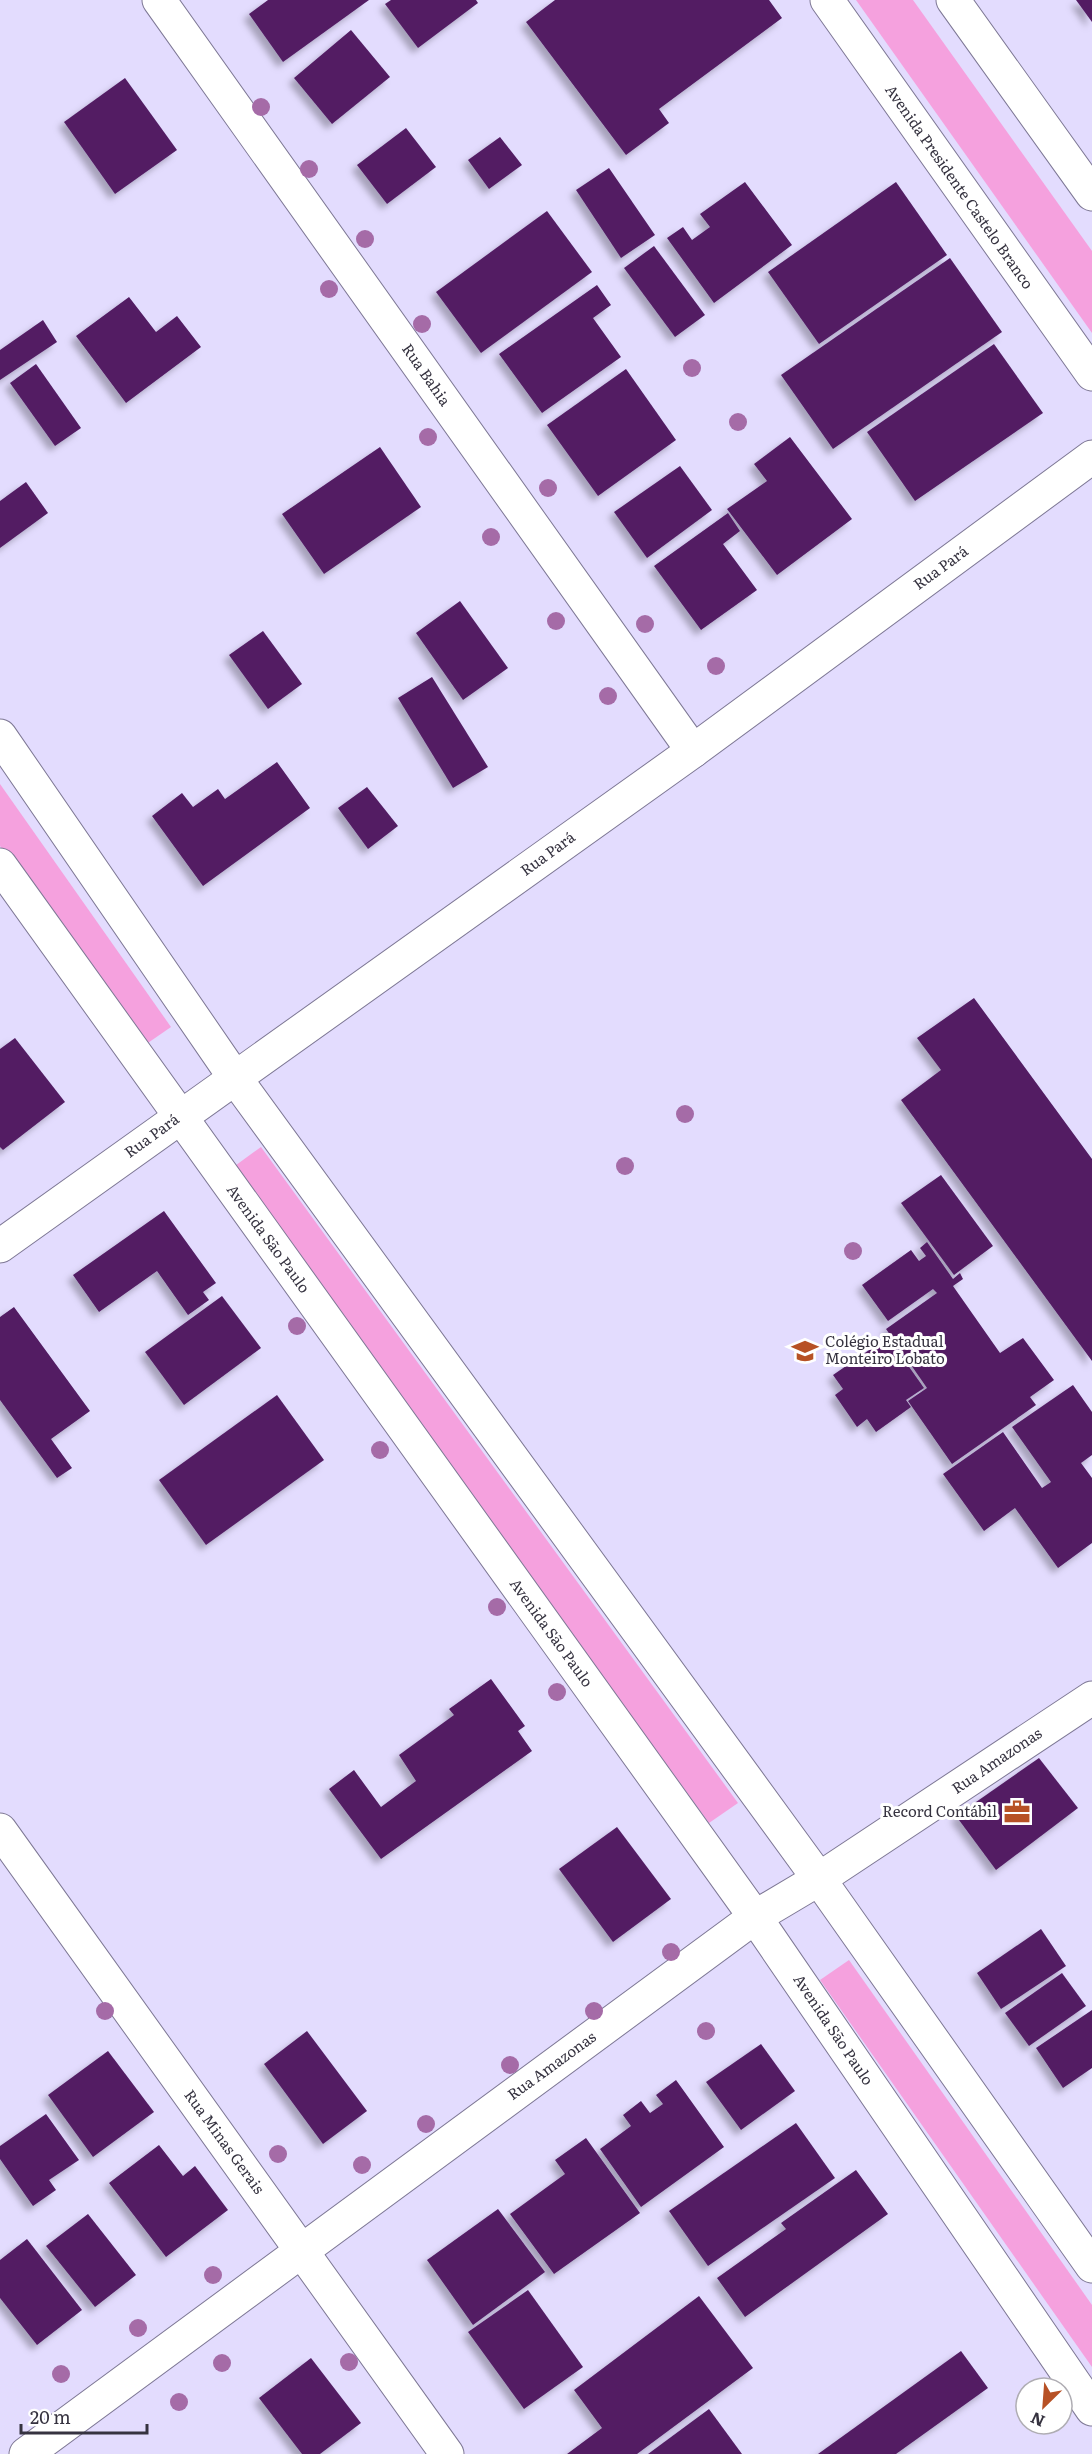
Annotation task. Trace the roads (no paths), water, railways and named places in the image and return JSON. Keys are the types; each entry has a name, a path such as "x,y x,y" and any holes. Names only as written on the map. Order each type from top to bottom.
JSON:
{"street":[{"name":"Rua Bahia","path":"159,0 693,751"},
{"name":"Avenida Presidente Castelo Branco","path":"827,0 1092,374"},
{"path":"953,0 1092,194"},
{"name":"Rua Pará","path":"0,1245 693,751 1092,457"},
{"path":"0,736 235,1078 819,1879 1092,2266"},
{"name":"Avenida São Paulo","path":"0,865 755,1917 1092,2409"},
{"name":"Rua Amazonas","path":"26,2454 755,1917 819,1879 1092,1698"},
{"name":"Rua Minas Gerais","path":"0,1830 447,2454"}],"place":[{"name":"Colégio Estadual Monteiro Lobato","path":"805,1351"},
{"name":"Record Contábil","path":"1017,1812"}]}
